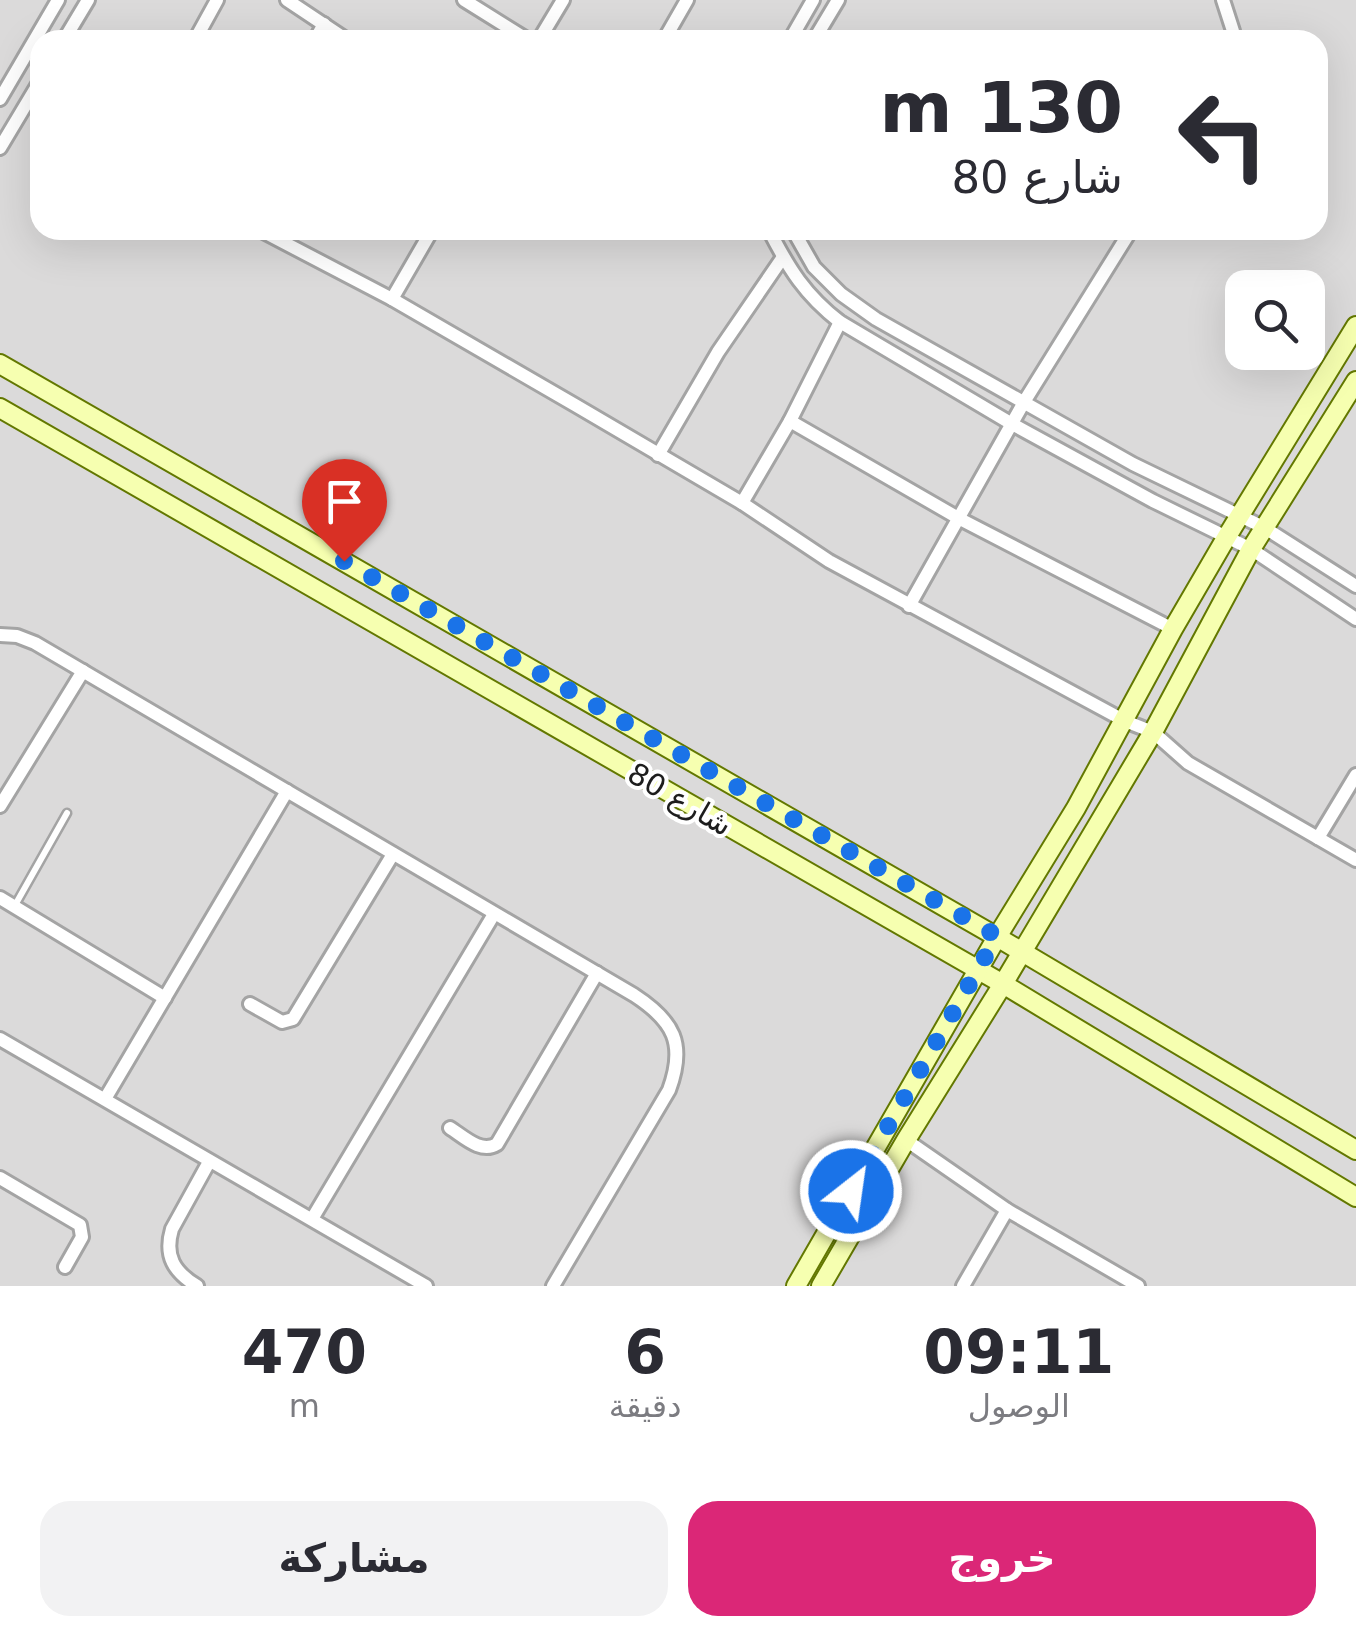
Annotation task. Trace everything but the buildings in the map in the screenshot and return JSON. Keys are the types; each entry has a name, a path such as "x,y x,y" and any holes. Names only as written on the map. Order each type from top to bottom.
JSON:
{"street":[{"path":"38,30 58,0"},
{"path":"70,30 88,0"},
{"path":"200,30 216,0"},
{"path":"287,0 333,30"},
{"path":"464,0 512,30"},
{"path":"545,30 563,0"},
{"path":"670,30 688,0"},
{"path":"796,30 813,0"},
{"path":"820,30 838,0"},
{"path":"1223,0 1233,30"},
{"path":"321,30 324,24"},
{"path":"0,99 5,78 30,41"},
{"path":"0,148 30,107"},
{"path":"279,240 392,298 742,503 829,561 1153,732 1188,763 1356,860"},
{"path":"392,298 426,240"},
{"path":"774,240 796,280 840,322 1012,424 1251,549 1356,619"},
{"path":"799,240 814,267 841,294 904,336 1134,464 1265,528 1356,586"},
{"path":"909,606 1024,402 1125,240"},
{"path":"658,455 718,352 783,257"},
{"path":"742,503 790,421 840,322"},
{"path":"796,1286 997,936 1076,808 1226,538 1356,326"},
{"name":"شارع 80","path":"0,364 997,936 1356,1150"},
{"path":"822,1286 1153,732 1251,549 1356,382"},
{"name":"شارع 80","path":"0,408 979,970 1356,1197"},
{"path":"790,421 960,519 1173,629"},
{"path":"0,635 35,643 597,973 654,1008 668,1024 676,1046 677,1068 669,1090 553,1286"},
{"path":"0,806 82,671"},
{"path":"1318,838 1356,775"},
{"path":"105,1099 287,791"},
{"path":"250,1004 282,1022 292,1019 394,854"},
{"path":"0,898 165,998"},
{"path":"312,1219 494,914"},
{"path":"450,1128 482,1148 497,1144 597,973"},
{"path":"2,1044 105,1099 419,1284"},
{"path":"906,1140 1007,1210 1138,1286"},
{"path":"196,1286 177,1272 171,1262 168,1240 209,1162"},
{"path":"0,1178 80,1225 82,1237 65,1267"},
{"path":"963,1286 1007,1210"}],"lane":[{"path":"14,907 67,813"}],"shaded area":[{"path":"0,0 1356,0 1356,1286 0,1286"}],"route":[{"path":"344,561 997,936 851,1191"}]}
